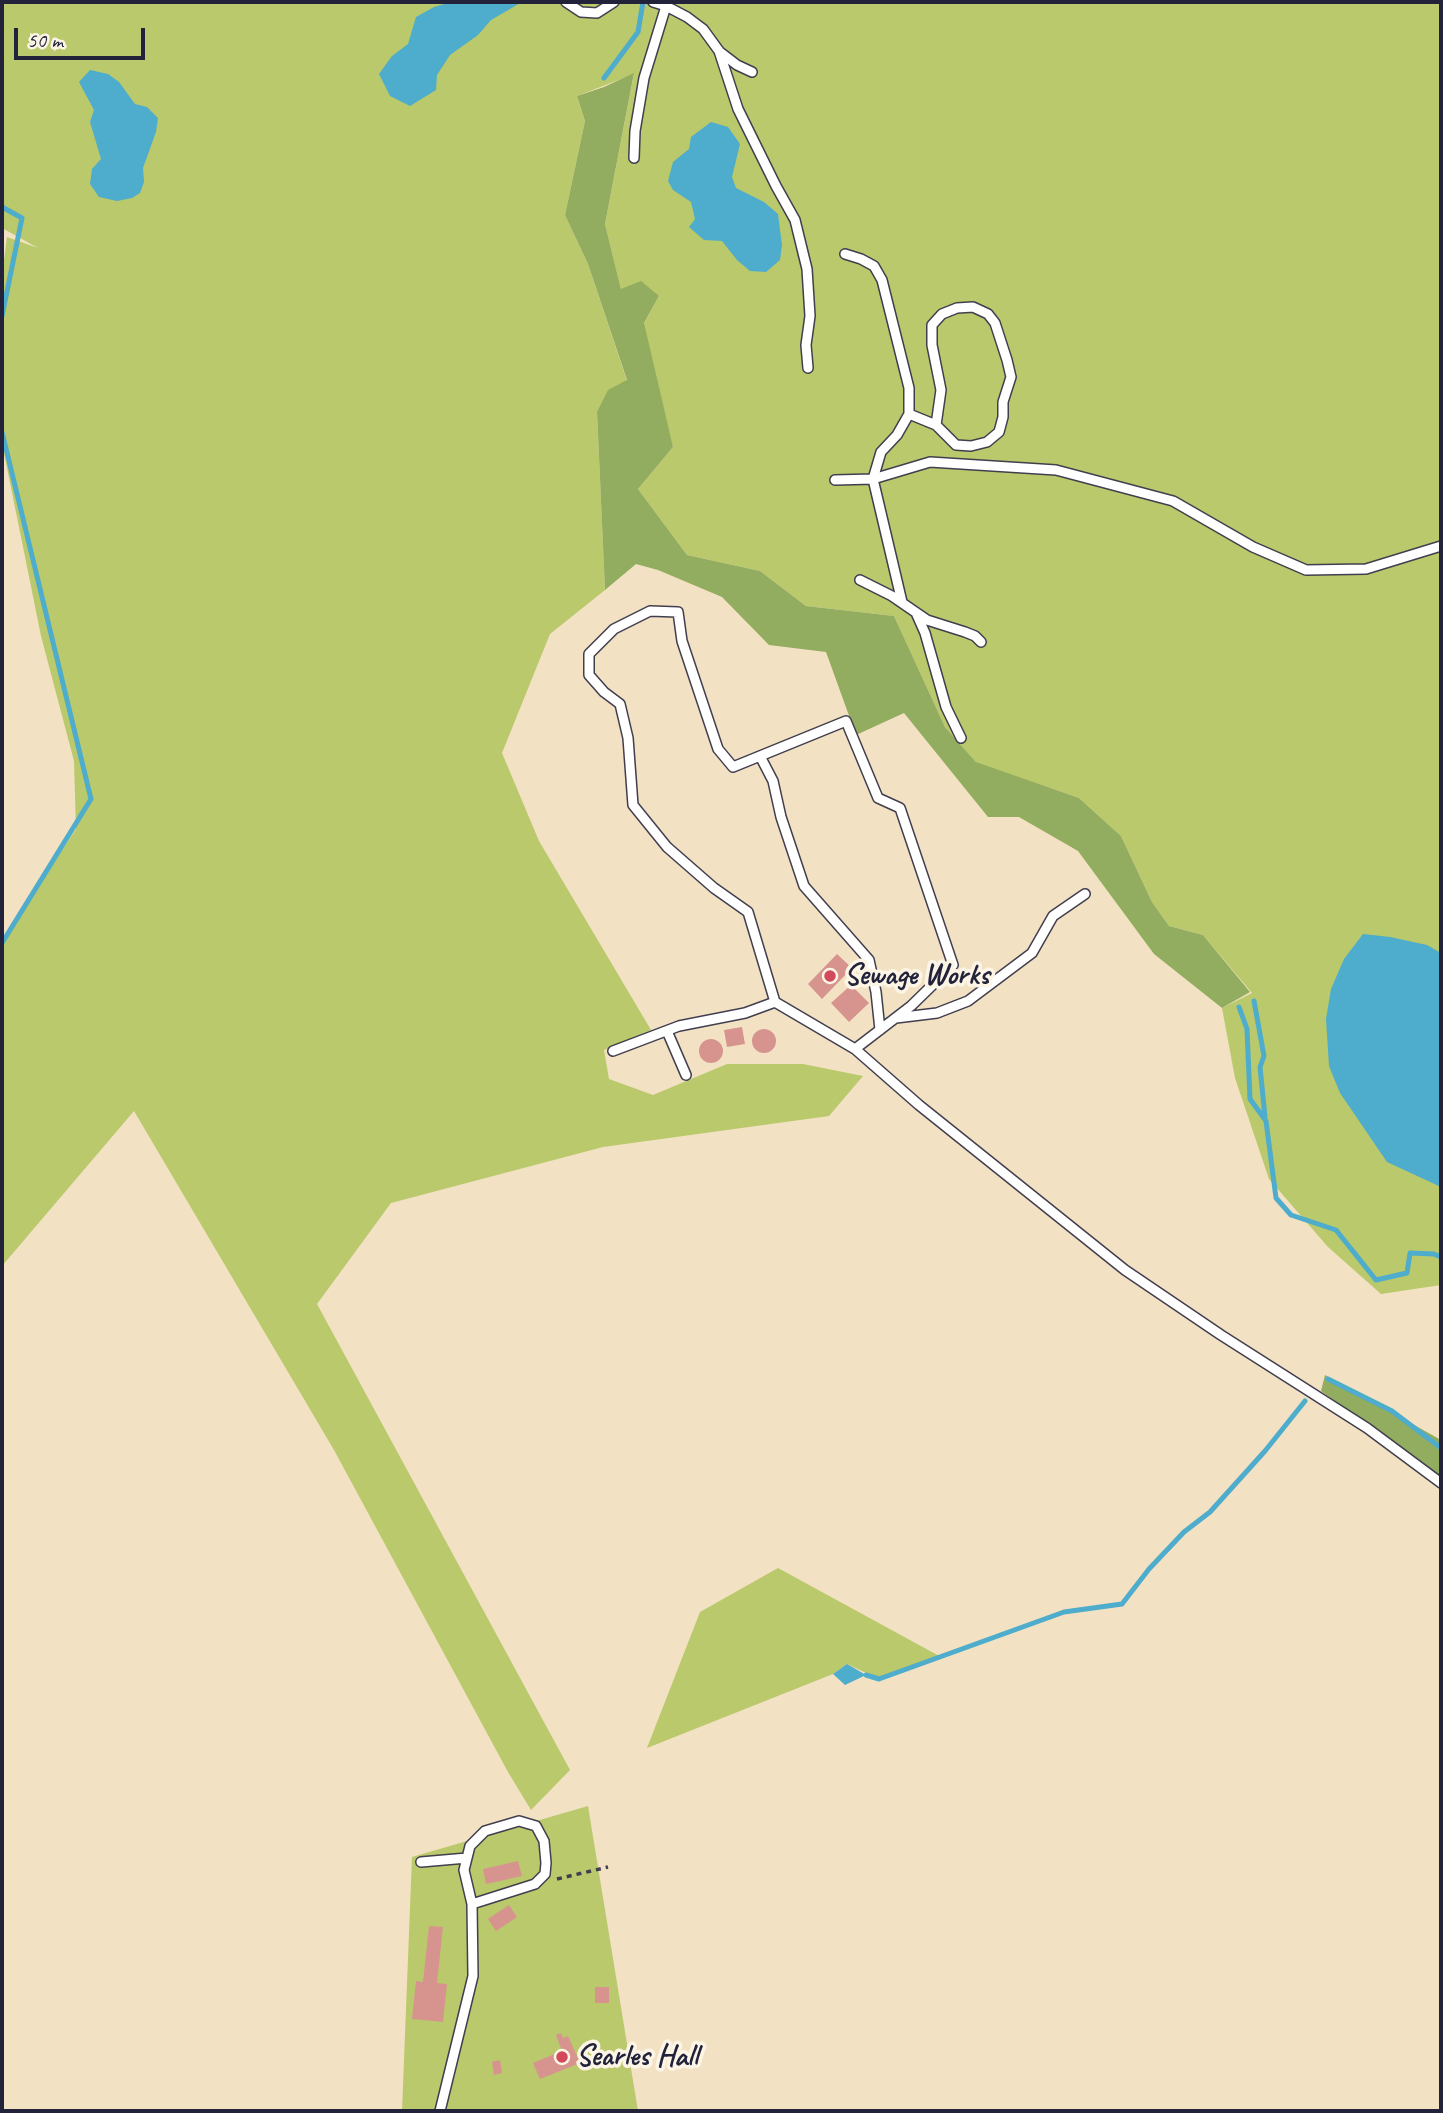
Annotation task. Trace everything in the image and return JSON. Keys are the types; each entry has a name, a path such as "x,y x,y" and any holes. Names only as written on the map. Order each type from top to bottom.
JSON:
{"lane":[{"path":"566,2 582,12 597,13 614,2"},
{"path":"653,2 687,16 703,29 719,51 737,65 752,72"},
{"path":"634,158 635,131 644,78 666,6"},
{"path":"719,51 738,109 794,220 807,269 810,316 806,345 808,368"},
{"path":"845,254 874,266 882,281 909,388 909,414 897,435 881,452 873,479 902,602"},
{"path":"909,414 936,425 956,445 971,446 988,442 999,432 1003,402 1011,377 995,323 988,314 973,307 957,308 942,314 932,325 932,345 942,390 936,425"},
{"path":"835,480 873,479 930,463 1056,470 1173,501 1253,547 1306,570 1366,569 1441,546"},
{"path":"860,580 902,602 927,620 975,636 981,642"},
{"path":"855,1049 911,1006 953,965 900,808 878,798 846,720 733,767 718,749 682,641 678,612 650,611 614,629 589,654 589,675 604,692 620,704 628,738 633,804 667,847 714,888 747,912 775,1002 855,1049 919,1105 1125,1270 1367,1428 1441,1483"},
{"path":"917,613 946,707 961,738"},
{"path":"760,756 773,781 781,817 804,886 869,960 880,1030"},
{"path":"896,1018 937,1013 968,1001 1032,953 1053,916 1085,894"},
{"path":"612,1051 679,1026 744,1013 775,1002"},
{"path":"667,1031 686,1075"},
{"path":"440,2111 473,1976 472,1904 464,1870 470,1846 485,1831 519,1821 536,1826 544,1841 545,1874 535,1884 472,1904"},
{"path":"421,1862 467,1858"}],"path":[{"path":"535,1884 608,1867"}],"green space":[{"path":"2,2 1441,2 1441,1285 1381,1294 1328,1247 1269,1179 1235,1078 1222,1008 1252,993 1203,935 1169,926 1152,902 1121,836 1079,798 977,763 945,727 894,616 806,606 760,571 687,555 638,489 673,447 642,327 659,296 621,289 605,224 634,74 577,96 585,121 565,215 588,264 627,381 597,412 605,590 550,634 502,753 539,841 651,1030 604,1050 609,1079 653,1095 727,1064 803,1064 863,1076 829,1116 603,1147 391,1203 317,1304 570,1770 531,1810 334,1450 134,1111 2,1266 2,942 76,829 74,761 41,636 2,443 2,276 7,237 38,248 2,228"},
{"path":"634,73 605,224 621,289 641,281 659,296 644,323 673,447 638,489 687,555 760,571 806,606 894,616 945,727 976,762 1079,798 1121,836 1152,902 1169,926 1203,935 1250,992 1222,1008 1154,954 1078,851 1019,817 988,817 904,713 856,735 826,652 769,645 722,597 658,570 636,564 605,590 597,412 608,390 627,380 588,264 565,215 585,121 577,96"},
{"path":"1325,1375 1441,1440 1441,1477 1321,1391"},
{"path":"778,1568 941,1657 879,1679 847,1664 833,1674 647,1748 700,1612"},
{"path":"588,1806 638,2111 402,2111 412,1857"}],"water":[{"path":"451,2 522,2 491,20 478,35 450,55 437,75 436,90 410,106 390,96 379,74 392,56 408,44 416,17 434,7"},
{"path":"90,70 108,74 119,82 135,104 147,107 158,118 156,132 143,168 144,182 140,193 132,198 117,201 99,197 90,184 92,169 101,159 90,122 94,110 79,82"},
{"path":"711,122 728,127 740,144 732,177 736,188 764,202 778,214 782,245 780,260 766,272 750,271 722,241 704,240 689,227 695,219 691,202 673,190 668,181 673,162 689,149 691,137"},
{"path":"1363,934 1427,945 1441,953 1441,1187 1387,1162 1340,1093 1329,1066 1326,1019 1331,989 1344,959"},
{"path":"847,1664 866,1675 845,1685 833,1674"}],"building":[{"name":"Sewage Works","path":"837,954 852,968 822,999 808,984"},
{"path":"851,985 869,1003 849,1022 831,1003"},
{"path":"742,1027 745,1044 727,1047 724,1030"},
{"path":"764,1029 772,1033 776,1041 772,1049 764,1053 756,1049 752,1041 756,1033"},
{"path":"711,1039 719,1043 723,1051 719,1059 711,1063 703,1059 699,1051 703,1043"},
{"path":"518,1861 522,1876 486,1884 483,1869"},
{"path":"509,1905 517,1917 496,1931 488,1919"},
{"path":"429,1926 443,1927 437,1983 447,1984 443,2022 412,2019 416,1981 423,1982"},
{"path":"595,1987 609,1987 609,2003 595,2003"},
{"name":"Searles Hall","path":"561,2033 563,2038 568,2036 580,2063 540,2079 533,2063 562,2051 556,2035"},
{"path":"500,2060 502,2073 494,2075 492,2062"}],"waterway":[{"path":"604,78 638,32 643,2"},
{"path":"2,207 22,218 2,316"},
{"path":"2,432 91,799 2,943"},
{"path":"1254,1001 1264,1056 1260,1067 1265,1117"},
{"path":"1239,1007 1247,1029 1250,1099 1266,1121 1276,1198 1291,1215 1336,1230 1376,1280 1407,1273 1410,1253 1441,1257"},
{"path":"1328,1379 1392,1411 1441,1448"},
{"path":"866,1675 879,1679 1064,1612 1122,1604 1149,1569 1184,1532 1210,1512 1265,1451 1305,1401"}],"place":[{"name":"Sewage Works","path":"830,976"},
{"name":"Searles Hall","path":"562,2057"}]}
